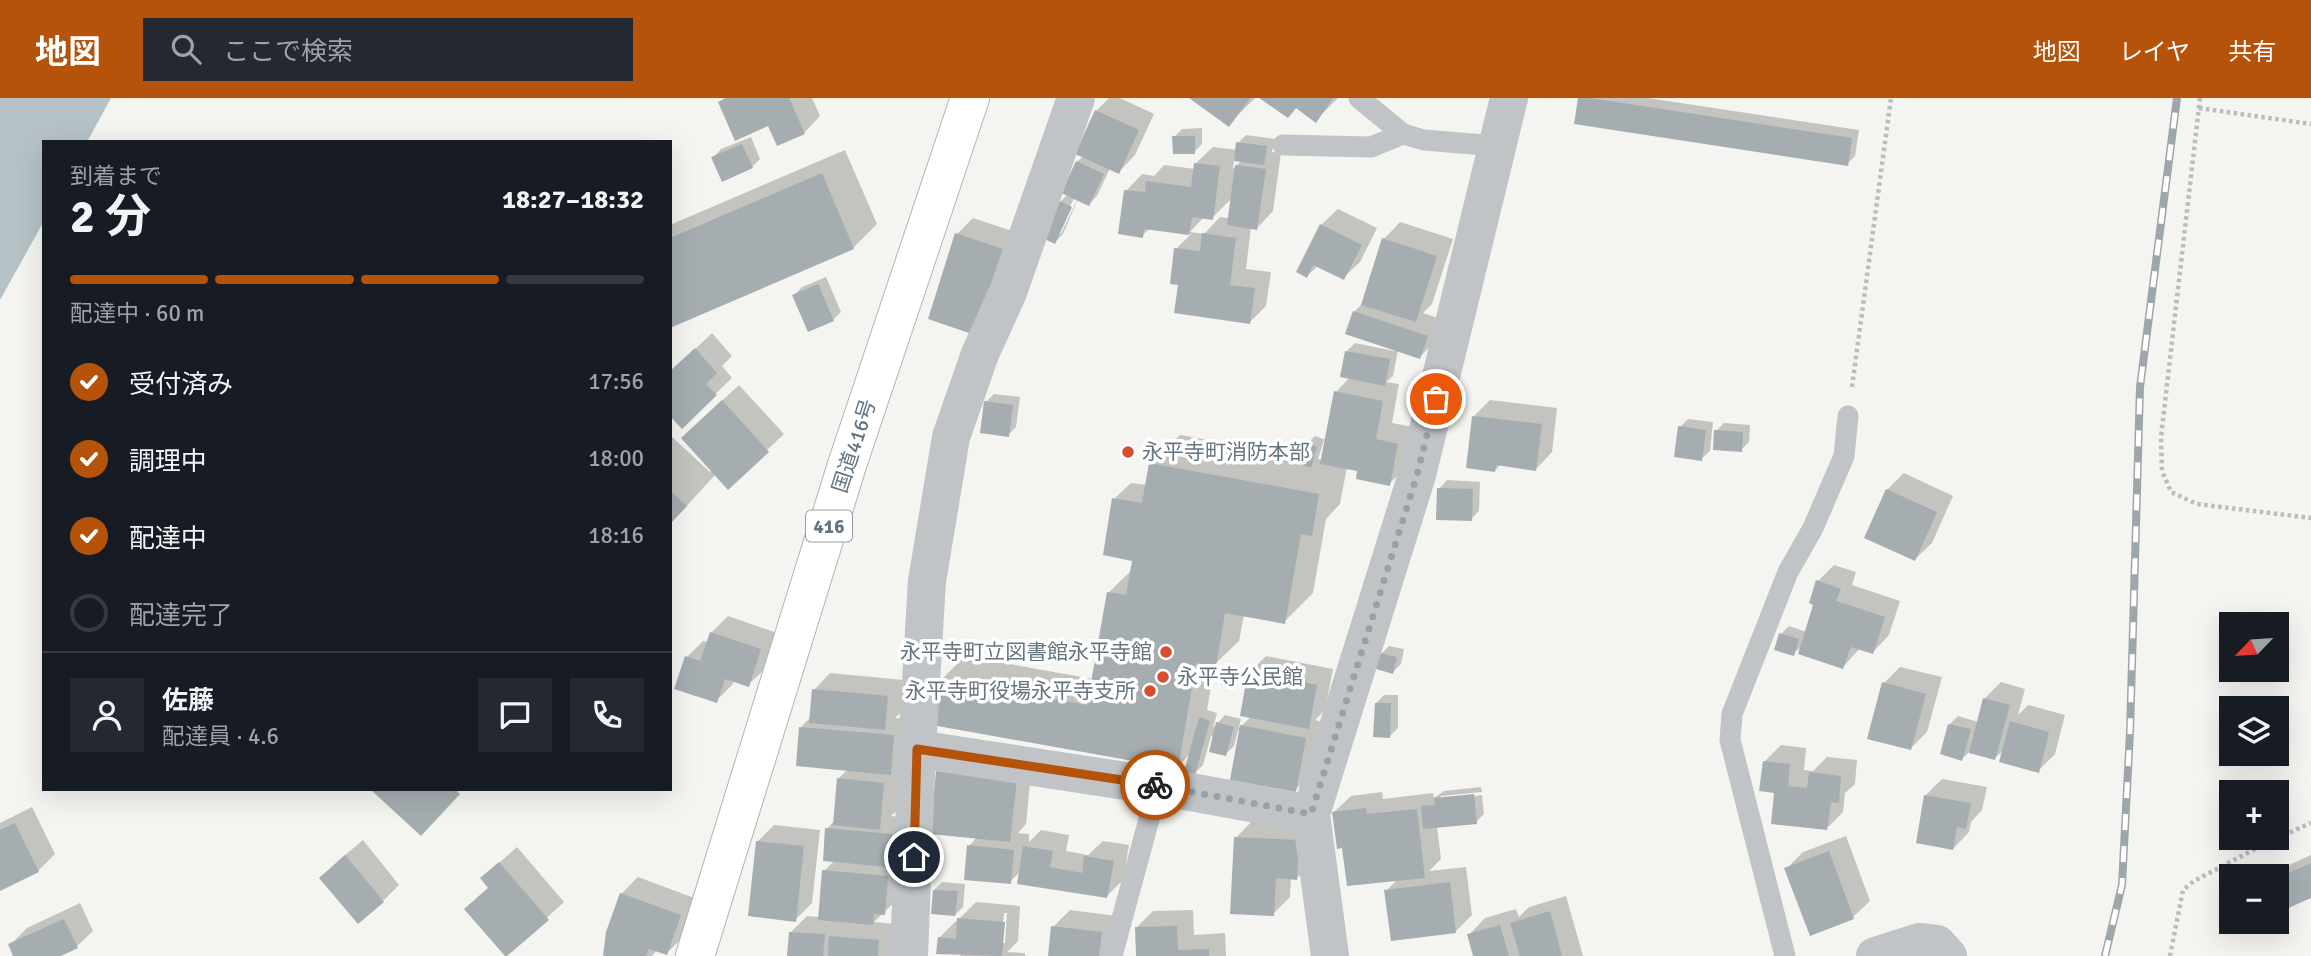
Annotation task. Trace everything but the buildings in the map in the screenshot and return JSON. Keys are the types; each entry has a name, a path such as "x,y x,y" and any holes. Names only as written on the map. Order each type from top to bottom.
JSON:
{"highway":[{"name":"国道416号","path":"695,956 848,465 970,98"}],"street":[{"path":"909,956 927,581 951,437 980,354 1008,292 1076,98"},
{"path":"1330,956 1311,814 1417,475 1509,98"},
{"path":"917,749 1158,786 1311,814"},
{"path":"1875,956 1919,942 1937,944 1948,956"}],"lane":[{"path":"1359,98 1403,134 1424,140 1497,146"},
{"path":"1283,145 1371,147 1403,134"},
{"path":"1785,956 1730,740 1732,714 1788,572 1813,528 1844,456 1848,416"},
{"path":"1112,956 1158,786"}],"path":[{"path":"1848,416 1891,98"},
{"path":"2200,98 2161,437 2162,471 2171,492 2197,503 2311,518"},
{"path":"2199,108 2311,124"},
{"path":"2289,832 2311,823"},
{"path":"2170,956 2183,890 2194,881 2253,850"}],"shaded area":[{"path":"0,98 111,98 88,140 42,140 42,225 0,300"}],"railway":[{"path":"2105,956 2122,885 2130,732 2140,387 2177,98"}],"way so far":[{"path":"1155,785 1311,814 1417,475 1436,399"}],"place":[{"name":"永平寺町消防本部","path":"1128,452"},
{"name":"永平寺町立図書館永平寺館","path":"1166,652"},
{"name":"永平寺公民館","path":"1163,677"},
{"name":"永平寺町役場永平寺支所","path":"1150,691"}],"route":[{"path":"914,857 917,749 1155,785"}]}
